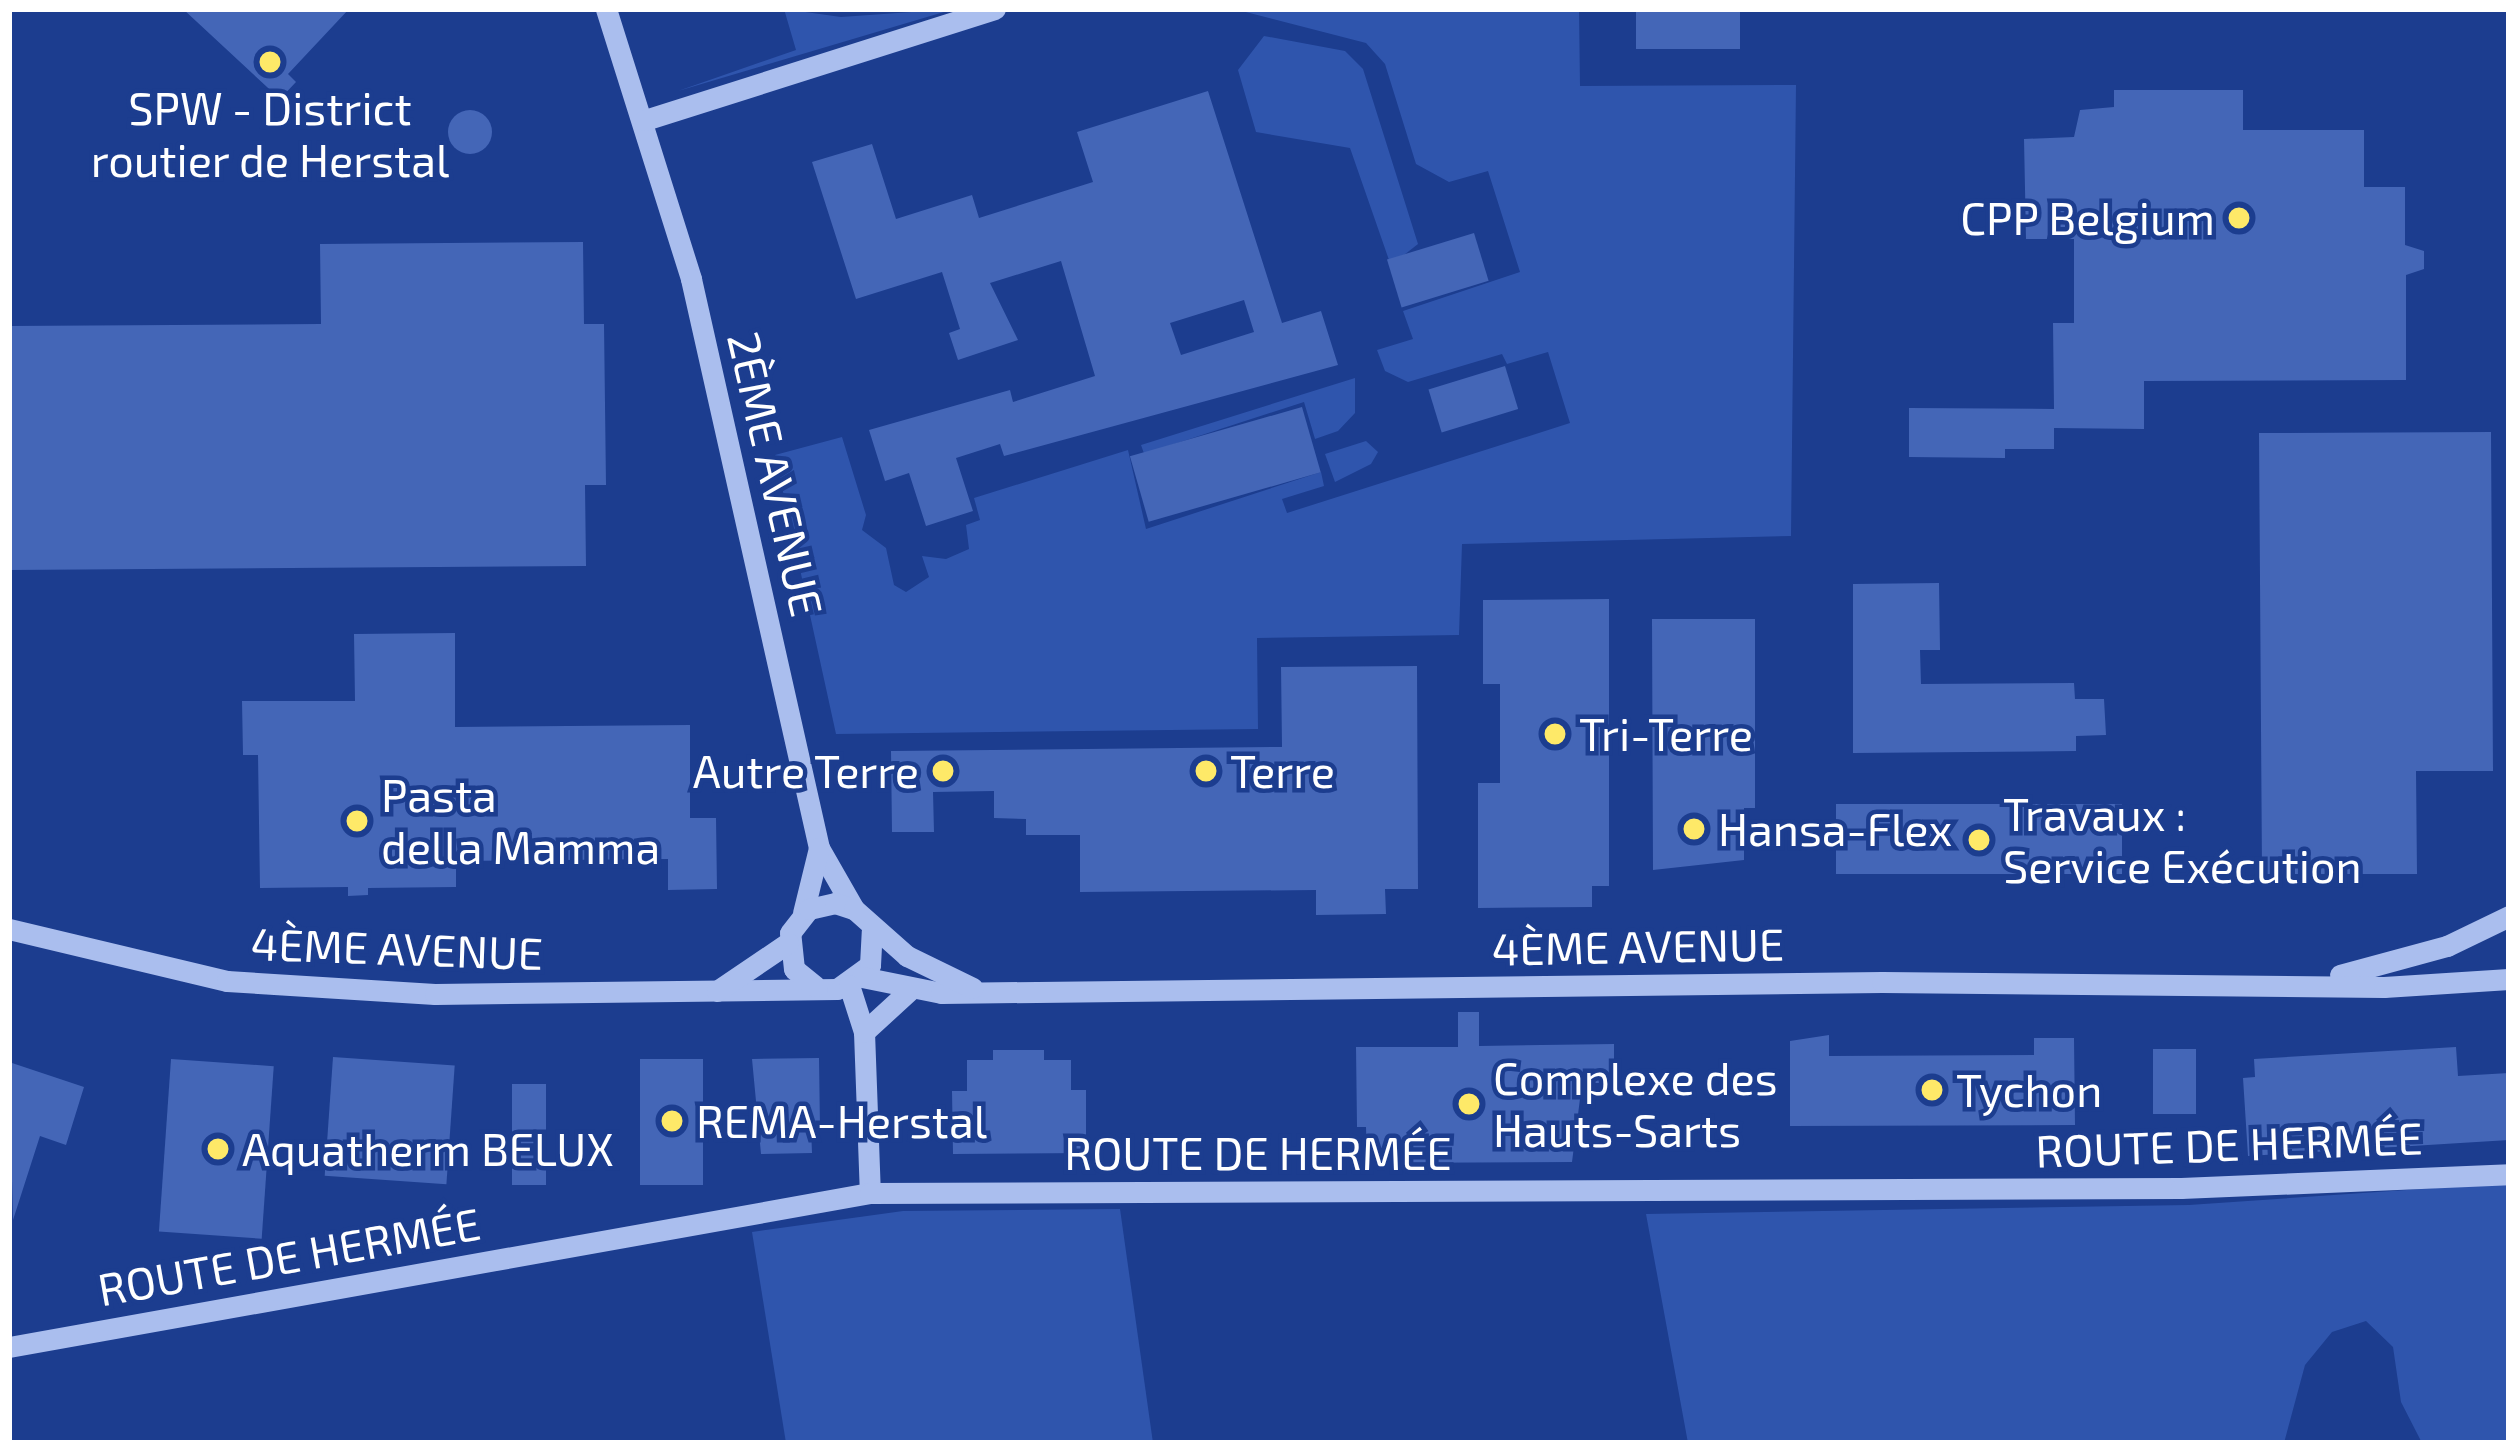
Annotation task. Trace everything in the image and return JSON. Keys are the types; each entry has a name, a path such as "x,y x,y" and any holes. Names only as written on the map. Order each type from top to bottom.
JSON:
{"street":[{"name":"2ÈME AVENUE","path":"606,9 645,120 735,459 819,848 854,909"},
{"path":"645,120 995,9"},
{"name":"2ÈME AVENUE","path":"803,914 819,848"},
{"path":"716,991 788,943 803,914 835,903 854,909"},
{"name":"4ÈME AVENUE","path":"854,909 872,931 973,988"},
{"name":"4ÈME AVENUE","path":"2304,981 2380,970 2509,916"},
{"name":"4ÈME AVENUE","path":"9,929 118,959 308,990 716,991 855,981 910,988 2304,981 2384,988 2509,979"},
{"path":"870,1193 864,1033 855,981 874,951 872,931"},
{"path":"788,943 794,969 815,986"},
{"path":"864,1033 910,988"},
{"name":"ROUTE DE HERMÉE","path":"15,1346 870,1193 2181,1188 2509,1174"}],"shaded area":[{"path":"784,9 841,17 954,9 678,91 796,50"},
{"path":"1234,9 1579,9 1580,86 1796,85 1791,536 1462,544 1459,635 1257,638 1258,729 836,734 775,455 842,437 866,515 862,530 886,548 894,585 906,592 929,577 922,556 946,559 969,549 966,525 980,520 974,498 1128,450 1146,529 1321,472 1324,486 1282,499 1287,513 1570,423 1548,352 1507,364 1502,354 1408,382 1385,371 1377,350 1413,339 1403,311 1520,272 1488,171 1449,182 1416,164 1385,64 1366,43"},
{"path":"1264,36 1345,51 1363,69 1418,244 1404,255 1389,260 1350,148 1256,132 1238,70"},
{"path":"1355,378 1355,413 1338,431 1315,439 1304,402 1165,447 1170,467 1151,473 1141,445"},
{"path":"1366,441 1378,452 1371,464 1335,482 1325,454"},
{"path":"2509,1183 2509,1443 2422,1443 2401,1402 2393,1347 2366,1321 2332,1332 2305,1365 2284,1443 1688,1443 1646,1214 2189,1205"},
{"path":"1120,1209 1153,1443 786,1443 752,1232 903,1211"}],"building":[{"name":"SPW - District routier de Herstal","path":"183,9 349,9 288,74 296,82 280,99"},
{"path":"1636,9 1740,9 1740,49 1636,49"},
{"name":"CPP Belgium","path":"2114,90 2243,90 2243,130 2364,130 2364,187 2405,187 2405,245 2424,251 2424,269 2406,275 2406,380 2144,381 2144,429 2054,428 2054,449 2005,449 2005,458 1909,457 1909,408 2054,409 2053,323 2074,323 2074,239 2026,239 2024,139 2074,137 2080,110 2114,107"},
{"path":"1208,91 1282,323 1321,311 1338,365 1004,456 1000,444 956,458 973,511 926,526 909,473 885,481 869,430 1010,390 1013,402 1095,376 1061,261 990,283 1018,340 958,360 949,333 960,329 942,272 856,299 812,162 872,144 896,219 972,195 979,218 1093,182 1077,132","holes":["1244,300 1254,332 1181,355 1170,323"]},
{"path":"470,110 485,117 492,132 485,147 470,154 455,147 448,132 455,117"},
{"path":"1474,233 1489,281 1402,307 1387,260"},
{"path":"583,242 584,324 604,324 606,485 585,485 586,566 9,570 9,326 321,324 320,244"},
{"path":"1505,366 1518,409 1442,432 1428,389"},
{"path":"1302,407 1321,472 1149,522 1130,456"},
{"path":"2491,432 2493,771 2416,771 2417,874 2262,874 2259,433"},
{"path":"1939,583 1940,650 1920,650 1921,684 2074,683 2075,699 2104,699 2106,735 2076,736 2076,751 1853,753 1853,584"},
{"name":"Tri-Terre","path":"1609,599 1609,886 1592,886 1592,907 1478,908 1478,783 1500,783 1500,684 1483,684 1483,600"},
{"path":"1652,619 1755,619 1755,808 1744,808 1744,860 1653,870"},
{"path":"455,633 455,727 690,725 690,818 716,818 717,889 668,890 668,859 456,861 456,887 368,888 368,895 348,896 348,887 260,888 258,755 243,755 242,701 355,701 354,634"},
{"name":"Terre","path":"1417,666 1418,889 1385,889 1386,914 1316,915 1316,890 1080,892 1080,835 1026,835 1026,819 994,818 994,791 933,792 934,832 892,832 891,751 1282,747 1281,667"},
{"name":"Travaux : Service Exécution","path":"1836,804 2122,804 2122,874 1836,874"},
{"name":"Complexe des Hauts-Sarts","path":"1458,1012 1479,1012 1479,1046 1614,1044 1614,1083 1582,1083 1572,1162 1367,1163 1366,1127 1357,1127 1356,1047 1458,1047"},
{"name":"Tychon","path":"1829,1035 1829,1056 2034,1055 2034,1038 2074,1038 2075,1125 1790,1126 1790,1041"},
{"path":"2456,1047 2458,1076 2509,1073 2509,1140 2248,1156 2243,1078 2255,1077 2254,1059"},
{"path":"2153,1049 2196,1049 2196,1114 2153,1114"},
{"path":"993,1050 1044,1050 1044,1060 1071,1060 1071,1090 1086,1090 1086,1153 953,1154 952,1091 967,1091 967,1060 993,1060"},
{"path":"333,1057 455,1066 446,1184 325,1176"},
{"path":"819,1058 820,1127 811,1127 812,1153 761,1154 752,1059"},
{"name":"Aquatherm BELUX","path":"171,1059 274,1066 262,1239 159,1232"},
{"name":"REMA-Herstal","path":"640,1059 703,1059 703,1185 640,1185"},
{"path":"9,1062 84,1087 66,1145 40,1136 13,1220"},
{"path":"512,1084 546,1084 546,1185 512,1185"}],"place":[{"name":"SPW - District routier de Herstal","path":"270,62"},
{"name":"CPP Belgium","path":"2239,218"},
{"name":"Tri-Terre","path":"1555,734"},
{"name":"Autre Terre","path":"943,771"},
{"name":"Terre","path":"1206,771"},
{"name":"Pasta della Mamma","path":"357,821"},
{"name":"Hansa-Flex","path":"1694,829"},
{"name":"Travaux : Service Exécution","path":"1979,840"},
{"name":"Tychon","path":"1932,1090"},
{"name":"Complexe des Hauts-Sarts","path":"1469,1104"},
{"name":"REMA-Herstal","path":"672,1121"},
{"name":"Aquatherm BELUX","path":"218,1149"}]}
